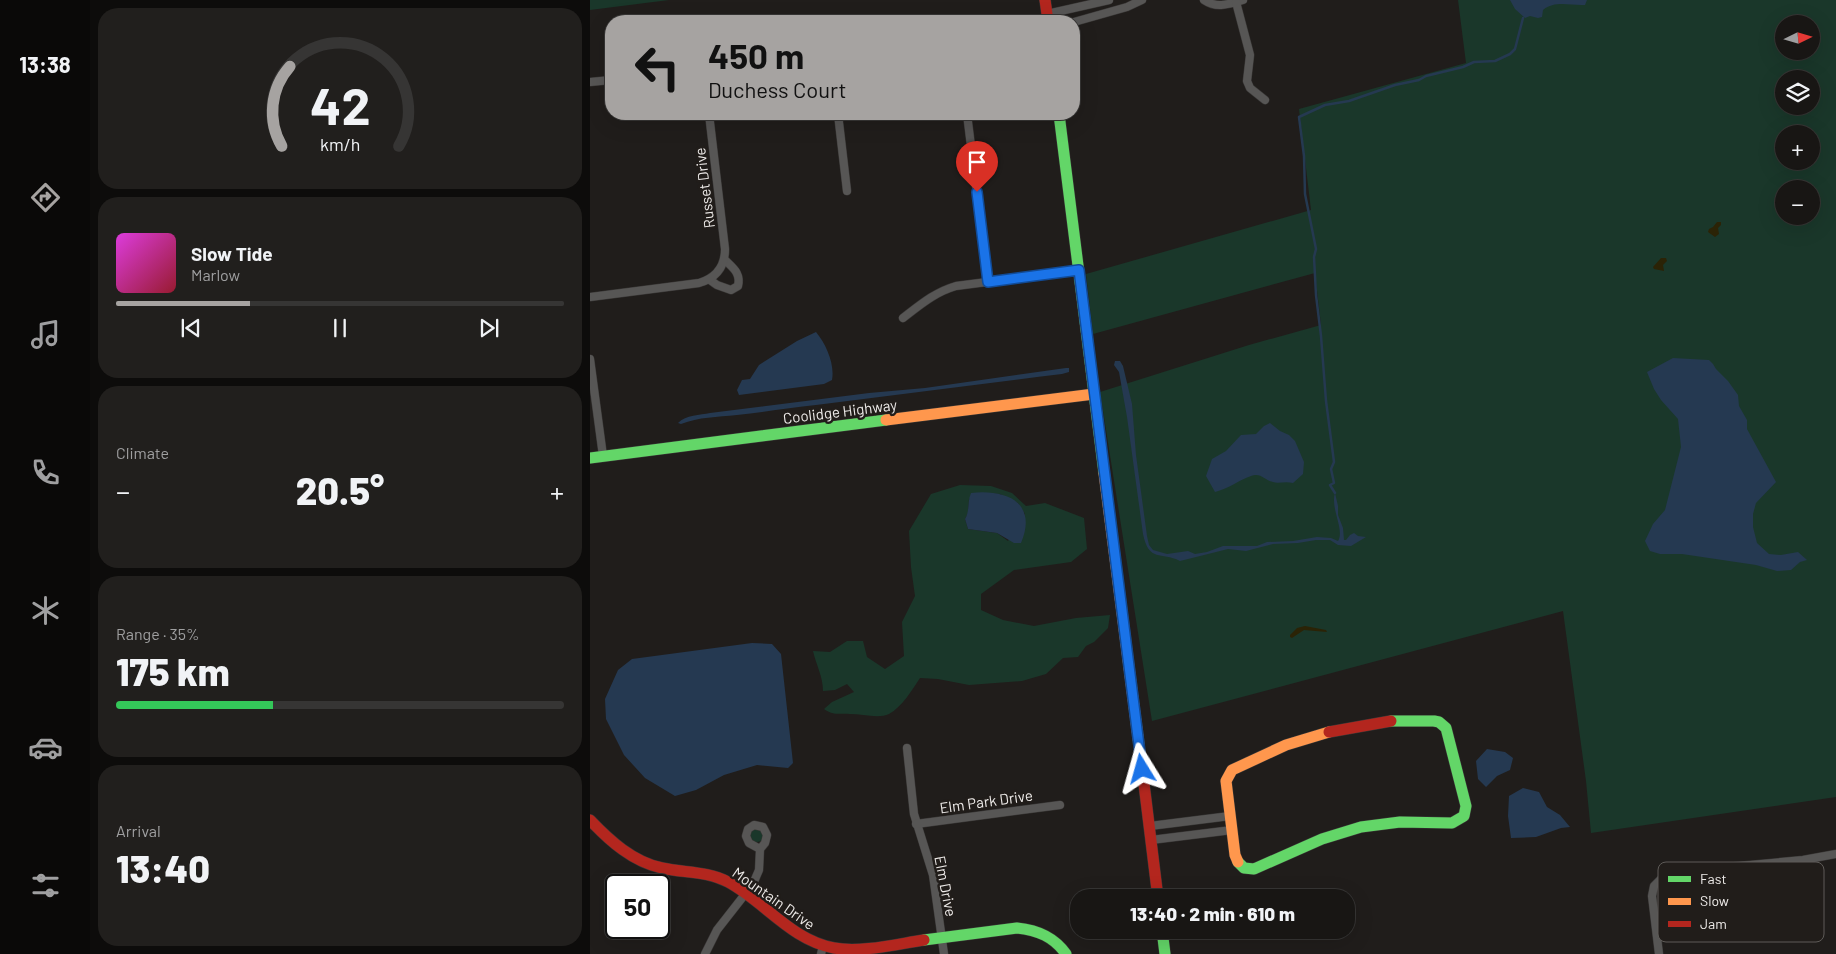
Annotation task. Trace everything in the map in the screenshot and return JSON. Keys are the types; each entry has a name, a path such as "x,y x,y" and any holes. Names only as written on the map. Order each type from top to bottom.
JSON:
{"street":[{"path":"1045,0 1048,15"},
{"path":"1058,15 1109,0"},
{"path":"1080,20 1127,7 1142,0"},
{"path":"1204,0 1218,6 1239,1 1250,55 1247,80 1250,88 1265,100"},
{"path":"590,82 605,81"},
{"name":"Russet Drive","path":"710,120 725,260"},
{"path":"839,120 848,191"},
{"path":"968,120 988,282"},
{"path":"1060,120 1157,889"},
{"path":"590,297 710,280 715,276 725,260 737,272 740,278 738,286 731,290 710,280"},
{"path":"903,318 942,290 956,286 1079,270"},
{"path":"590,358 603,456"},
{"name":"Coolidge Highway","path":"590,458 1094,394"},
{"path":"1391,721 1434,721 1443,724 1446,728 1466,806 1464,816 1452,823 1400,822 1361,827 1329,837 1254,869 1244,868 1236,860 1232,830 1226,781 1235,768 1286,745 1326,732 1391,721"},
{"name":"Elm Drive","path":"907,748 916,824 933,874 944,954"},
{"name":"Elm Park Drive","path":"916,824 1060,805"},
{"path":"1150,826 1230,816"},
{"name":"Mountain Drive","path":"590,820 610,839 644,862 663,868 706,873 728,882 789,929 822,950 850,950 1017,928 1027,929 1047,936 1055,941 1066,954"},
{"path":"1151,840 1232,830"},
{"path":"705,954 717,930 746,894 757,875 760,849"},
{"path":"1783,862 1836,854"},
{"path":"1658,882 1654,886 1652,896 1659,954"},
{"path":"1163,939 1165,954"}],"green space":[{"path":"590,0 669,0 590,10"},
{"path":"1458,0 1836,0 1836,797 1591,833 1586,781 1563,611 1152,721 1100,392 1249,345 1321,325 1315,273 1093,334 1086,274 1311,210 1299,109 1466,63"},
{"path":"960,485 991,486 1012,493 1026,506 1045,503 1084,518 1087,549 1071,562 1014,570 981,594 981,610 1003,620 1034,626 1076,618 1110,615 1108,628 1094,642 1086,646 1078,657 1063,658 1046,674 1022,681 969,685 938,679 920,678 902,703 889,714 875,716 831,713 824,709 832,702 854,692 847,684 835,690 823,691 821,675 813,651 830,652 847,641 863,641 867,657 885,669 904,656 902,622 915,596 909,531 931,494","holes":["979,493 1000,494 1018,503 1025,514 1008,541 997,533 968,529 965,519 968,513 969,499"]},
{"path":"757,828 762,830 764,835 762,840 757,842 752,840 750,835 752,830"}],"sand":[{"path":"1717,222 1721,222 1721,225 1718,228 1719,234 1715,237 1708,232"},
{"path":"1661,258 1666,258 1667,261 1663,265 1664,271 1654,269 1653,267"},
{"path":"1305,626 1326,630 1327,632 1304,630 1292,638 1290,637 1297,628"}],"water":[{"path":"1510,0 1587,0 1585,5 1553,5 1543,10 1542,17 1530,16 1525,18 1515,9"},
{"path":"816,332 829,354 833,374 832,380 824,384 739,395 737,390 742,380 750,379 759,365 797,341"},
{"path":"1673,358 1709,360 1738,395 1739,406 1747,420 1747,429 1776,482 1756,503 1753,514 1753,527 1757,543 1769,554 1781,555 1798,552 1807,560 1800,562 1791,570 1777,571 1756,565 1682,554 1660,554 1650,551 1645,541 1653,524 1665,510 1681,447 1678,419 1661,400 1647,372"},
{"path":"1115,361 1120,361 1123,366 1132,404 1136,455 1147,536 1149,545 1153,550 1167,554 1188,551 1195,554 1223,546 1257,546 1267,542 1293,541 1317,537 1331,538 1338,541 1340,531 1334,505 1335,493 1344,540 1354,533 1358,536 1366,537 1351,546 1338,545 1330,540 1316,540 1273,544 1246,551 1228,549 1180,561 1152,553 1143,534 1127,417 1119,372 1114,365"},
{"path":"1069,368 1069,372 1062,374 678,423 689,417 710,413 869,393 925,388"},
{"path":"1270,423 1295,441 1304,462 1303,474 1293,483 1275,483 1254,475 1215,492 1206,476 1212,459 1226,451 1241,435 1256,434"},
{"path":"971,493 996,493 1016,502 1022,509 1025,518 1025,529 1021,543 1014,543 997,533 968,529 965,519"},
{"path":"752,643 772,644 781,654 793,763 788,768 757,765 724,775 696,790 675,796 645,778 624,755 606,719 605,699 618,670 632,659"},
{"path":"1487,749 1505,752 1513,758 1510,770 1497,776 1486,787 1478,779 1476,761"},
{"path":"1523,788 1539,792 1547,807 1560,815 1570,827 1561,828 1536,837 1511,838 1508,816 1509,796"}],"waterway":[{"path":"1335,493 1330,485 1334,483 1331,469 1334,462 1316,295 1314,257 1316,249 1305,194 1304,156 1299,117 1325,105 1349,101 1395,85 1419,80 1426,76 1463,67 1474,62 1495,61 1510,54 1515,49 1523,18"}],"traffic: fast":[{"path":"1060,120 1104,473"},
{"path":"590,458 886,420"},
{"path":"1238,862 1244,868 1254,869 1322,839 1361,827 1400,822 1452,823 1464,816 1466,806 1446,728 1439,722 1434,721 1391,721"},
{"path":"924,940 1017,928 1045,935 1066,954"},
{"path":"1163,939 1165,954"}],"traffic: slow":[{"path":"886,420 1094,394"},
{"path":"1104,473 1144,784"},
{"path":"1238,862 1235,855 1226,781 1232,770 1286,745 1329,732"}],"traffic: jam":[{"path":"1045,0 1047,15"},
{"path":"1329,732 1391,721"},
{"path":"1144,784 1157,889"},
{"path":"590,820 614,843 641,861 670,870 720,878 741,890 791,929 819,944 834,948 856,949 924,940"}],"route":[{"path":"977,192 988,282 1079,270 1142,769"}]}
